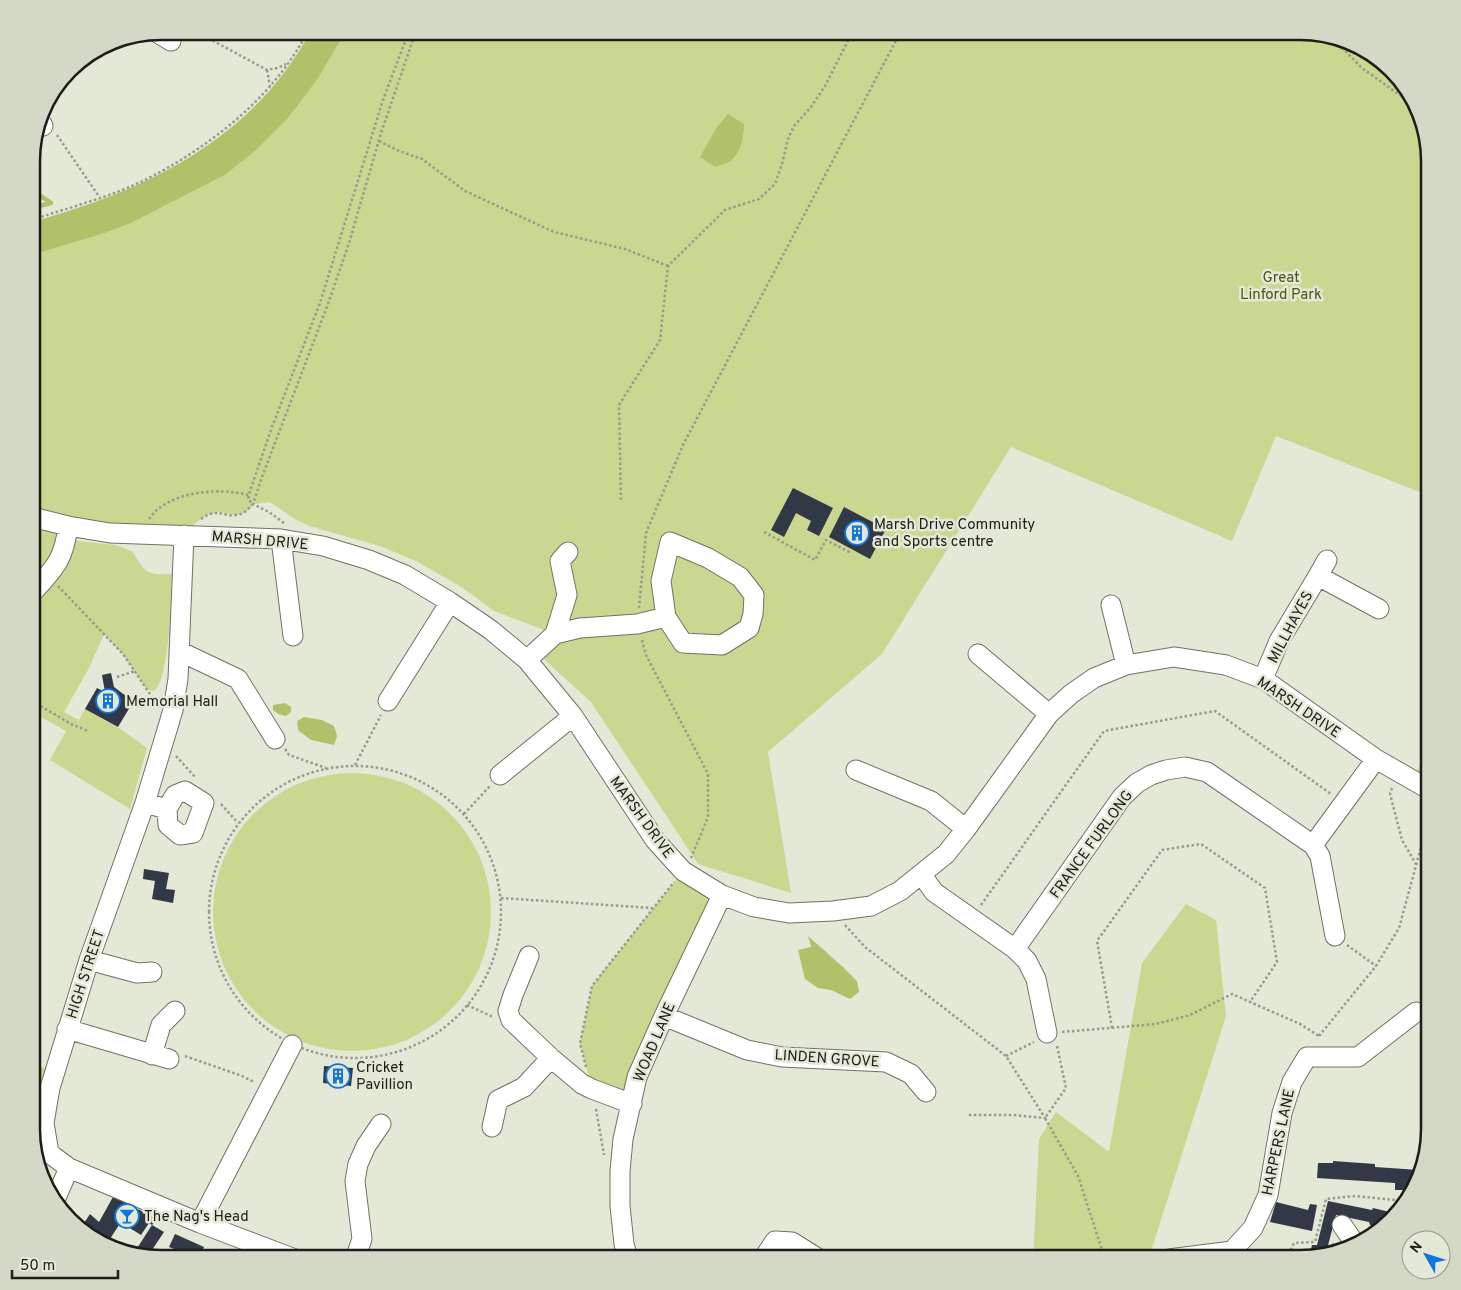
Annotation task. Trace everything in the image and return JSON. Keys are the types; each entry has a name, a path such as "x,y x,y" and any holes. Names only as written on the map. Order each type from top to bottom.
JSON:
{"street":[{"name":"MARSH DRIVE","path":"40,519 110,533 287,540 323,546 369,560 405,575 491,630 527,660 573,716 655,840 683,871 722,895 754,906 789,913 833,911 871,906 900,892 946,854 1049,714 1071,694 1094,678 1126,665 1174,657 1226,665 1263,679 1376,759 1421,785"},
{"path":"40,584 64,550 68,526"},
{"name":"HIGH STREET","path":"184,535 178,679 173,710 145,803 89,960 67,1029 50,1088 44,1123 49,1153 69,1168 200,1223 271,1250"},
{"path":"287,540 294,636"},
{"path":"670,542 708,558 740,577 754,596 753,614 749,628 722,645 683,643 666,617 661,581 670,542"},
{"path":"555,634 566,595 560,561 568,552"},
{"name":"MILLHAYES","path":"1263,679 1279,642 1322,568 1379,609"},
{"path":"388,701 450,602"},
{"path":"1111,605 1126,665"},
{"path":"527,660 555,634 580,628 637,624 666,617"},
{"path":"179,652 238,678 275,739"},
{"path":"978,654 1049,714"},
{"path":"500,775 573,716"},
{"path":"1335,936 1320,856 1313,845 1376,759"},
{"name":"FRANCE FURLONG","path":"1015,949 1122,797 1137,783 1151,775 1185,766 1208,772 1313,845"},
{"path":"856,770 931,801 966,829"},
{"path":"145,803 167,809"},
{"path":"922,875 934,892 1015,949 1027,961 1036,979 1051,1033"},
{"name":"WOAD LANE","path":"626,1250 620,1206 620,1172 623,1139 637,1077 722,895"},
{"path":"529,956 512,995 508,1011 511,1020 582,1084 632,1104"},
{"path":"89,960 136,973 152,972"},
{"path":"67,1029 161,1057 161,1025 175,1011"},
{"path":"1308,1058 1358,1057 1416,1012"},
{"name":"LINDEN GROVE","path":"664,1016 747,1050 774,1055 886,1062 911,1074 926,1092"},
{"path":"200,1223 292,1045"},
{"path":"492,1127 498,1100 524,1087 551,1058"},
{"name":"HARPERS LANE","path":"1233,1250 1253,1228 1268,1195 1282,1113 1292,1082 1308,1058"},
{"path":"358,1250 362,1239 355,1181 358,1164 366,1146 381,1124"},
{"path":"59,1194 69,1168"},
{"path":"1342,1225 1351,1238"},
{"path":"769,1250 775,1241 792,1242 805,1250"}],"path":[{"path":"212,40 267,70 287,64"},
{"path":"40,217 100,198 145,180 212,140 240,116 270,86 303,40"},
{"path":"287,540 289,530 282,521 254,504 248,498 272,427 320,303 383,100 406,40"},
{"path":"184,535 195,523 207,515 219,512 237,515 246,512 254,504 281,425 328,304 349,243 379,142 413,40"},
{"path":"621,500 619,405 660,340 668,266 725,210 759,200 775,184 788,139 794,126 811,107 825,86 848,40"},
{"path":"1342,48 1362,68 1403,97"},
{"path":"267,70 270,86"},
{"path":"45,126 60,136 100,198"},
{"path":"379,142 422,159 464,191 554,232 624,249 668,266"},
{"path":"143,534 147,522 154,512 172,500 220,490 249,495"},
{"path":"764,532 815,560 826,540 852,553"},
{"path":"40,568 123,654 152,697 159,704 173,710"},
{"path":"117,677 135,671"},
{"path":"355,765 388,701"},
{"path":"40,706 71,724 88,731"},
{"path":"275,739 289,755 326,768"},
{"path":"355,765 396,771 433,788 464,814 489,853 501,898 499,936 488,973 467,1006 431,1037 386,1055 338,1058 292,1045 256,1021 228,987 212,947 208,904 217,861 238,823 263,798 293,779 326,768 355,765"},
{"path":"464,814 500,775"},
{"path":"1404,776 1390,794 1402,840 1416,864"},
{"path":"1112,1028 1097,941 1162,850 1202,844 1265,888 1278,962 1250,1002"},
{"path":"1308,1058 1319,1036 1376,966 1399,928 1421,846"},
{"path":"501,898 652,908"},
{"path":"833,911 865,946 1006,1056 1045,1118 1078,1176 1102,1250"},
{"path":"1335,936 1376,966"},
{"path":"1006,1056 1051,1033 1156,1024 1190,1015 1232,994 1300,1024 1319,1036"},
{"path":"1045,1118 1066,1088 1051,1033"},
{"path":"161,1057 174,1053 242,1076 268,1090"},
{"path":"967,1115 1013,1115 1045,1118"}],"green space":[{"name":"Great Linford Park","path":"341,40 1308,40 1324,42 1346,49 1367,60 1391,81 1409,107 1420,145 1421,492 1276,436 1232,541 1011,447 882,654 768,752 791,893 698,864 591,702 536,652 555,634 494,611 463,588 418,562 380,546 309,526 293,518 270,502 254,504 246,512 237,515 219,512 207,515 195,523 184,535 68,526 67,540 115,545 132,551 140,564 148,571 157,574 172,574 166,655 159,684 154,691 147,690 123,654 104,634 89,668 64,712 79,720 85,709 122,730 147,748 130,809 50,760 66,731 40,716 40,253 131,223 225,175 288,118 317,80"},
{"path":"1421,764 1421,786 1411,781"},
{"path":"352,773 392,779 418,789 440,804 460,824 475,846 485,872 491,912 485,952 475,978 460,1000 440,1020 418,1035 392,1045 352,1051 312,1045 286,1035 264,1020 244,1000 229,978 219,952 213,912 219,872 229,846 244,824 264,804 286,789 312,779"},
{"path":"683,871 722,895 632,1104 592,1089 580,1043 592,986"},
{"path":"1186,904 1216,920 1226,1016 1151,1250 1033,1250 1039,1139 1056,1112 1109,1152 1142,963"},
{"path":"40,1066 46,1069 40,1099"}],"shaded area":[{"path":"305,40 341,40 317,80 288,118 256,150 225,175 131,223 40,253 40,220 116,194 155,177 192,156 227,131 258,103 287,69"},
{"path":"728,114 744,124 742,139 734,158 715,167 700,157 717,127"},
{"path":"285,703 291,707 291,712 286,716 278,714 273,710 273,705"},
{"path":"304,717 322,720 334,726 337,736 334,745 311,740 298,730 297,721"},
{"path":"808,936 857,981 859,992 850,999 831,990 818,988 805,979 798,950 811,947"}],"building":[{"name":"Marsh Drive Community and Sports centre","path":"793,488 833,508 819,536 807,530 811,521 796,513 784,537 771,530"},
{"name":"Marsh Drive Community and Sports centre","path":"844,507 886,529 870,559 829,537"},
{"name":"Memorial Hall","path":"111,673 114,687 126,696 130,707 118,727 85,709 97,688 105,692 102,675"},
{"path":"144,869 169,873 166,889 175,890 173,903 152,899 155,881 143,879"},
{"name":"Cricket Pavillion","path":"324,1066 353,1068 351,1086 323,1083"},
{"path":"1333,1161 1375,1164 1375,1167 1414,1170 1405,1190 1395,1190 1395,1183 1317,1178 1318,1163 1333,1163"},
{"name":"The Nag's Head","path":"113,1197 157,1219 152,1225 149,1223 141,1235 128,1227 126,1229 119,1225 110,1239 84,1223 90,1214 99,1222"},
{"path":"1328,1201 1389,1212 1373,1226 1370,1225 1369,1222 1336,1215 1328,1247 1311,1249 1312,1245 1317,1245"},
{"path":"1276,1202 1308,1210 1310,1204 1317,1205 1312,1231 1270,1222"},
{"path":"152,1225 164,1232 152,1249 137,1248"},
{"path":"175,1234 204,1247 203,1250 174,1250 169,1247"}],"waterway":[{"path":"40,195 51,203 40,206"}],"place":[{"name":"Marsh Drive Community and Sports centre","path":"857,533"},
{"name":"Memorial Hall","path":"108,701"},
{"name":"Cricket Pavillion","path":"338,1076"},
{"name":"The Nag's Head","path":"127,1216"}]}
